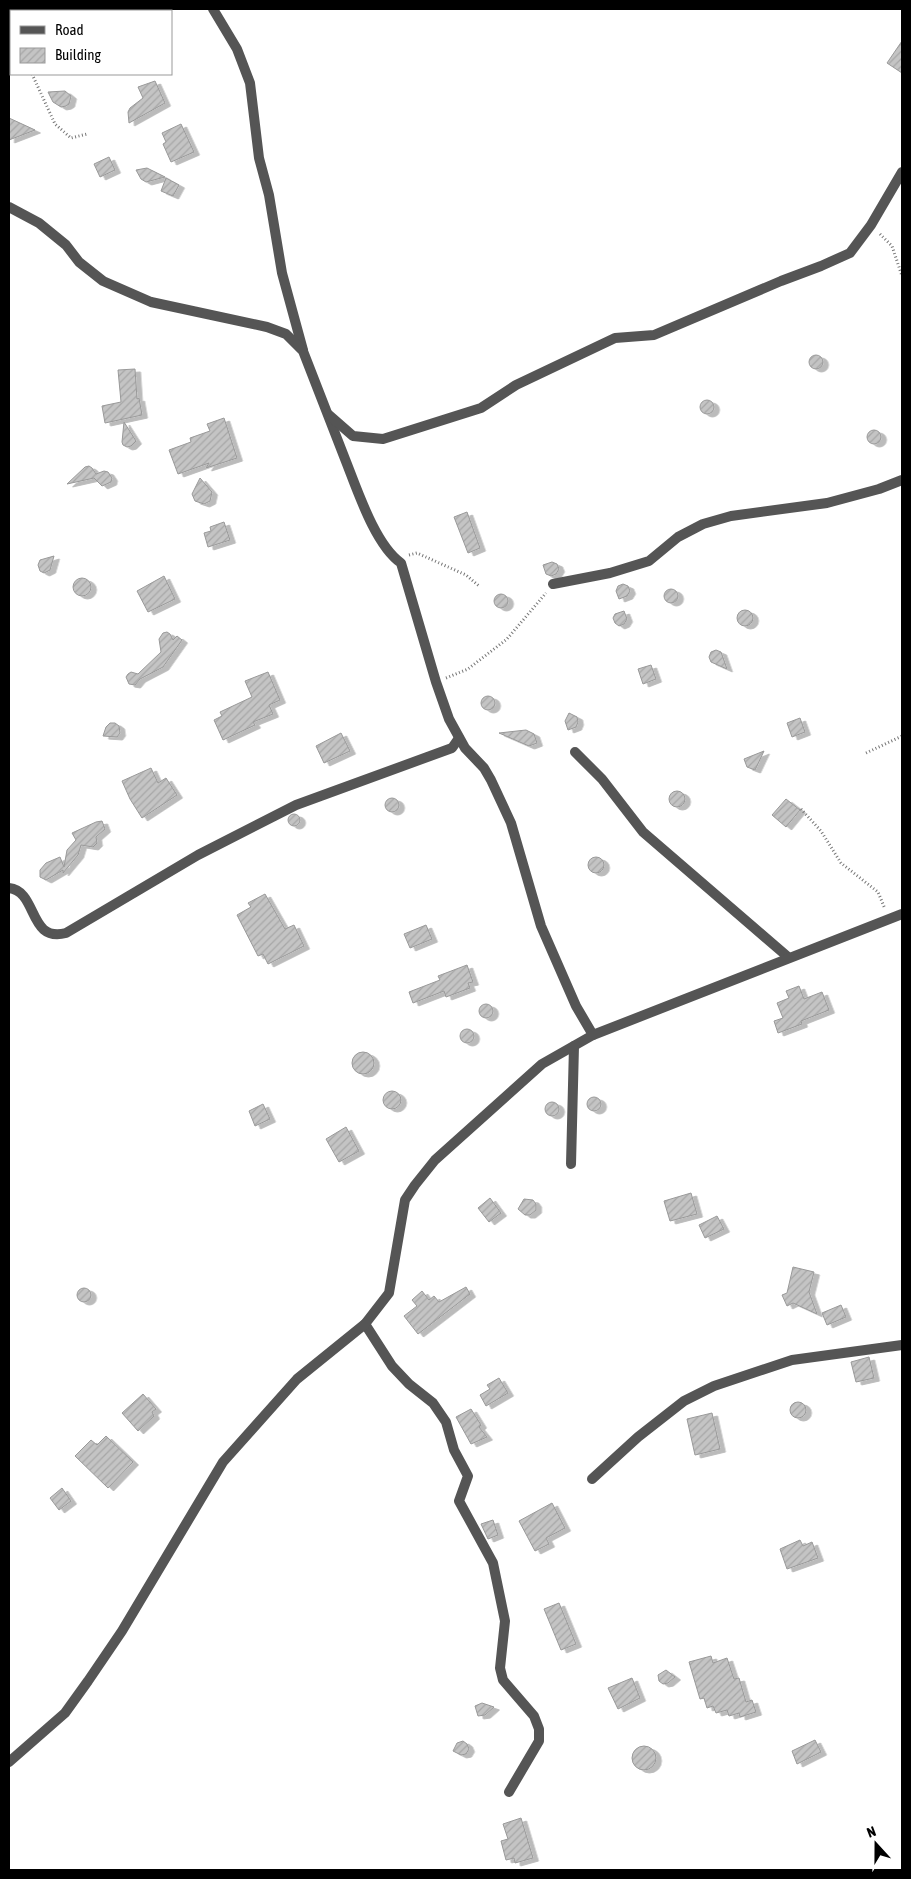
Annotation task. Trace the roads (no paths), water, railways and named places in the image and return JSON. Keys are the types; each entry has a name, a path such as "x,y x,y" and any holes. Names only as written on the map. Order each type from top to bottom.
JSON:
{"street":[{"path":"213,9 237,48 250,83 259,158 269,194 282,272 303,351 361,499 381,540 394,558 402,563 436,682 449,719 459,738 492,780 511,823 541,926 576,1006 593,1035"},
{"path":"326,413 353,436 383,439 481,408 516,386 615,338 654,335 821,266 850,252 870,225 902,172"},
{"path":"9,207 39,223 66,245 79,262 103,281 151,302 267,327 286,334 303,351"},
{"path":"553,584 610,573 649,561 678,537 703,524 731,516 826,503 879,489 902,480"},
{"path":"9,888 19,890 44,930 56,936 66,933 198,855 296,805 452,748 459,738"},
{"path":"575,752 602,779 643,832 788,957"},
{"path":"9,1762 64,1713 88,1681 122,1631 223,1462 297,1378 365,1324 389,1293 405,1200 435,1160 542,1064 593,1035 788,957 902,914"},
{"path":"571,1164 574,1046"},
{"path":"365,1324 392,1366 409,1384 433,1404 446,1422 454,1450 468,1476 458,1501 493,1562 505,1621 500,1668 503,1680 534,1716 539,1729 539,1741 509,1792"},
{"path":"592,1478 638,1437 684,1401 714,1386 792,1360 902,1345"}]}
